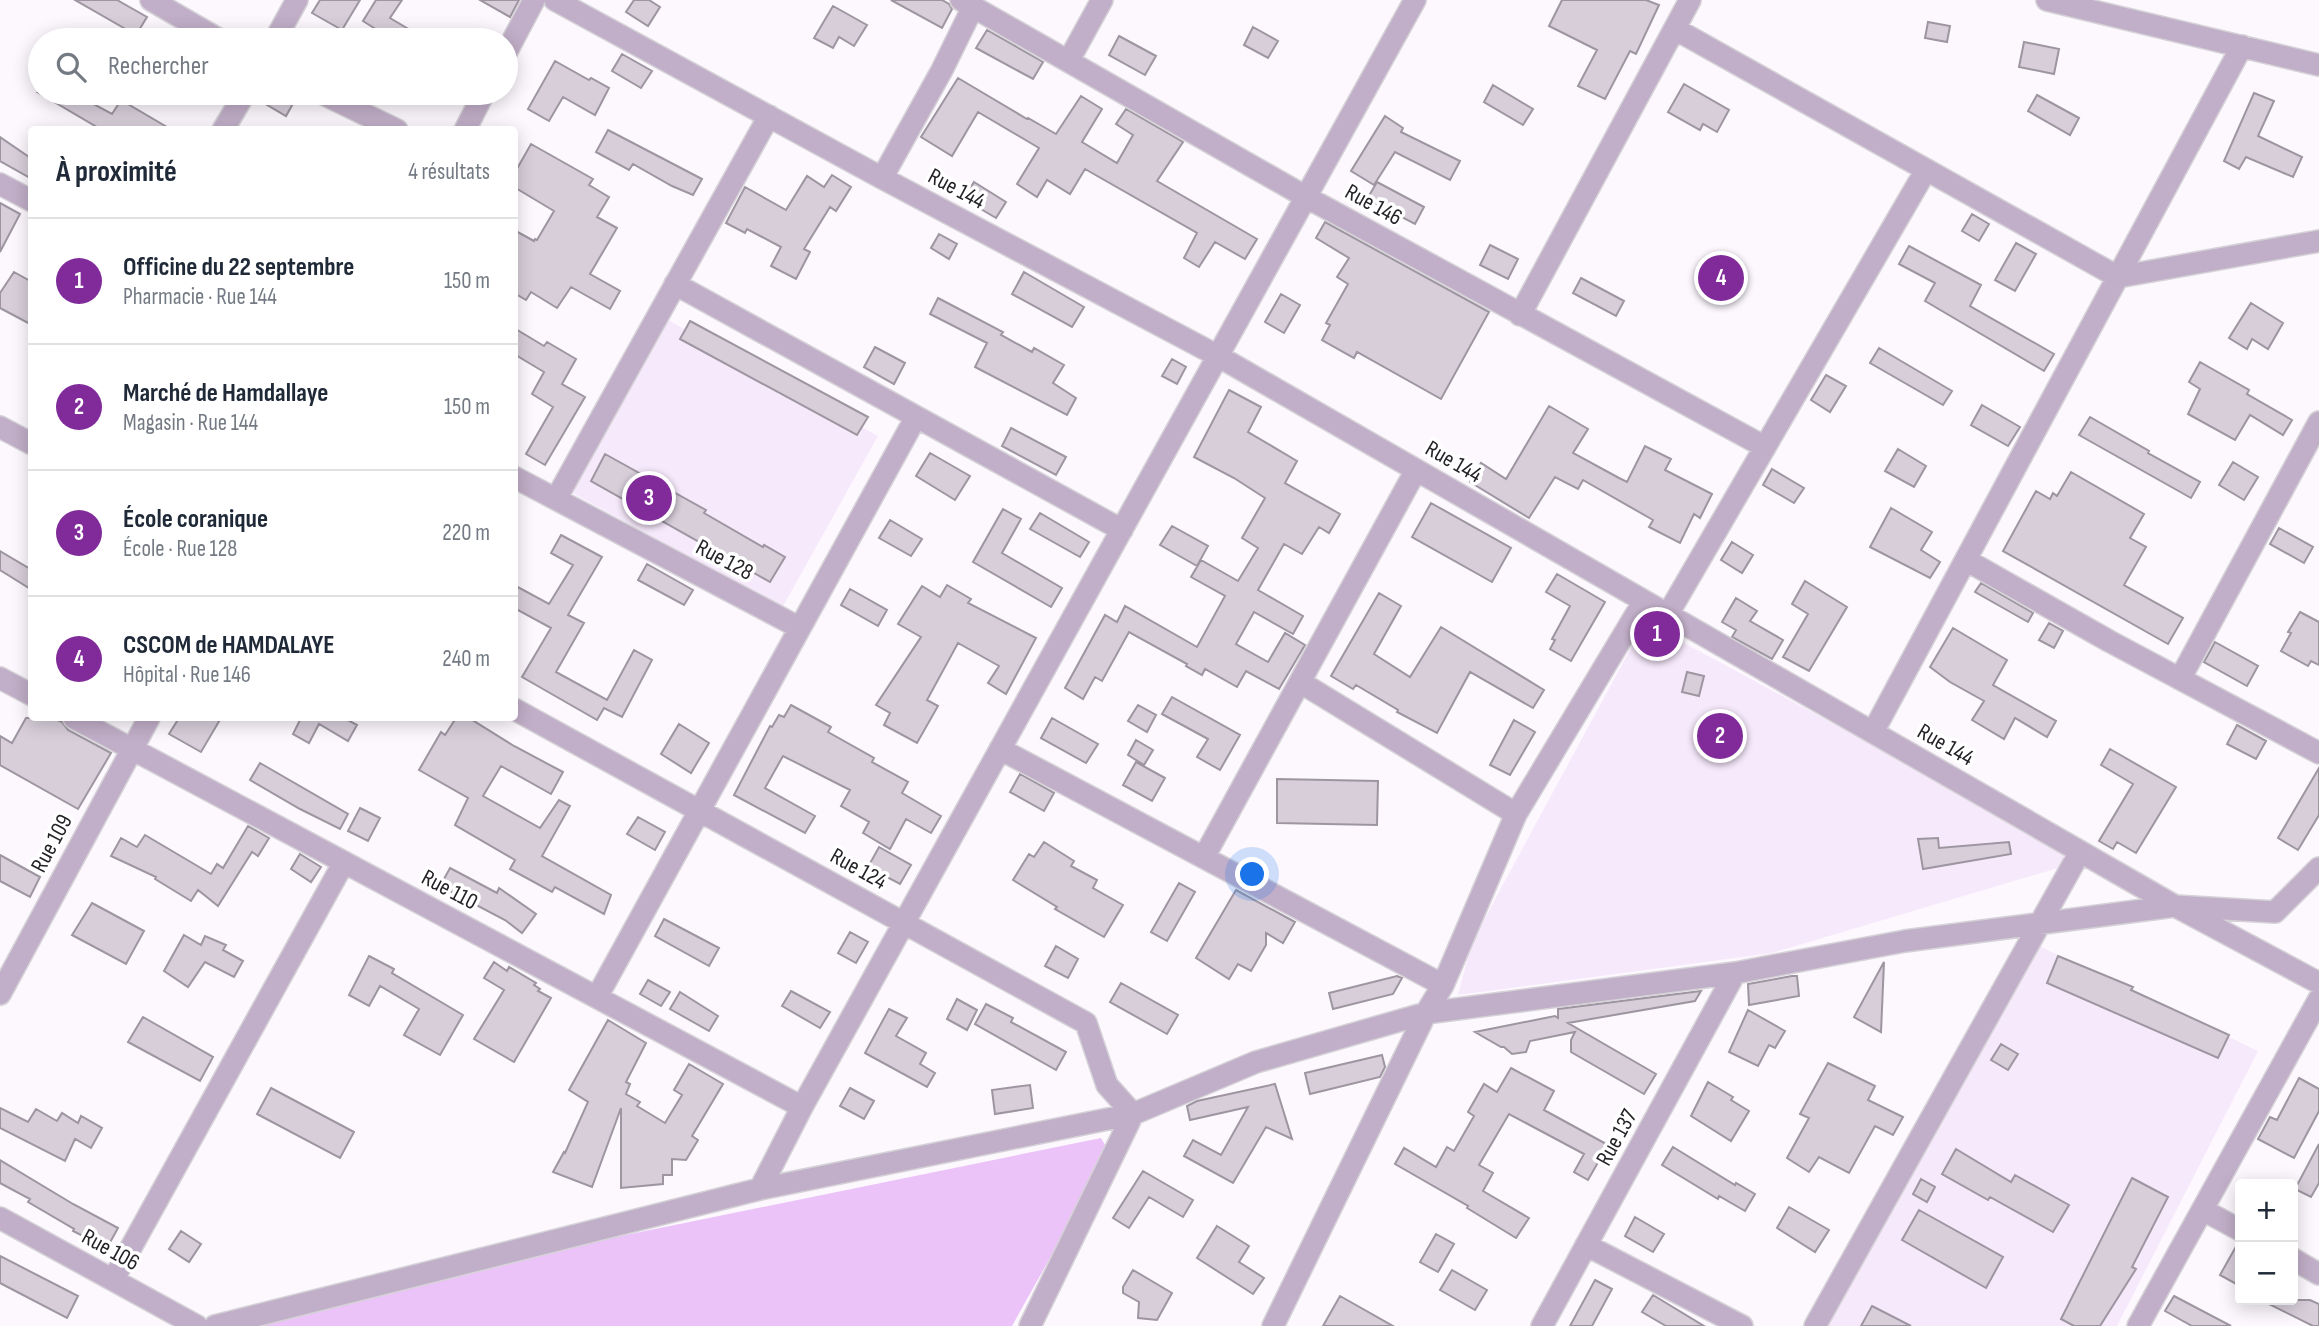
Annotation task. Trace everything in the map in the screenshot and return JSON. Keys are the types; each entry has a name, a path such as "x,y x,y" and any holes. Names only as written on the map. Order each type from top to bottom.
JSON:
{"street":[{"path":"151,0 199,28"},
{"path":"282,28 297,0"},
{"path":"518,30 534,0"},
{"name":"Rue 144","path":"555,0 882,178 1218,356 2080,852 2319,983"},
{"path":"1069,60 1102,0"},
{"path":"760,1189 802,1107 1415,0"},
{"path":"1520,315 1690,0"},
{"path":"2047,0 2319,65"},
{"path":"882,178 942,70 967,3"},
{"name":"Rue 146","path":"967,3 1306,197 1765,447"},
{"path":"1675,29 2118,277 2319,242"},
{"path":"1873,732 2242,46"},
{"path":"225,126 238,105"},
{"path":"346,105 389,126"},
{"path":"467,126 478,105"},
{"path":"556,499 769,116"},
{"path":"1668,614 1926,170"},
{"path":"0,184 28,199"},
{"path":"675,284 1122,530"},
{"path":"597,997 916,417"},
{"path":"2180,679 2319,422"},
{"path":"0,427 28,442"},
{"path":"1204,857 1416,470"},
{"name":"Rue 128","path":"518,479 800,628"},
{"path":"1966,560 2180,679 2319,752"},
{"path":"1273,1326 1426,1013 1443,985 1516,814 1644,601"},
{"path":"0,678 28,693"},
{"path":"1300,682 1516,814"},
{"name":"Rue 124","path":"518,711 1086,1023 1107,1085 1133,1114"},
{"name":"Rue 110","path":"80,721 802,1107"},
{"name":"Rue 109","path":"0,994 147,721"},
{"path":"1000,749 1443,985"},
{"path":"1815,1326 2080,852"},
{"path":"113,1280 344,862"},
{"path":"215,1326 760,1189 1133,1114 1256,1062 1426,1013 1735,973 1905,941 2175,906 2275,912 2319,868"},
{"name":"Rue 137","path":"1542,1326 1735,973"},
{"path":"2138,1326 2319,999"},
{"path":"1030,1326 1133,1114"},
{"path":"2203,1210 2235,1227"},
{"name":"Rue 106","path":"0,1218 198,1326"},
{"path":"1586,1245 1742,1326"},
{"path":"2298,1262 2319,1274"}],"shaded area":[{"path":"666,319 878,436 782,608 569,491"},
{"path":"1645,622 2068,850 2068,865 1772,953 1458,995 1472,942"},
{"path":"2039,946 2258,1051 2117,1326 1826,1326"},
{"path":"1101,1138 1109,1152 1012,1326 256,1326 513,1258"}],"building":[{"path":"75,0 117,0 147,17 140,28 124,28"},
{"path":"320,0 360,0 343,28 312,13"},
{"path":"376,0 402,0 390,18 407,28 374,28 363,21"},
{"path":"480,0 519,0 510,17"},
{"path":"634,0 649,0 660,7 648,26 626,12"},
{"path":"891,0 942,0 952,9 942,28"},
{"path":"1562,0 1646,0 1659,5 1636,54 1630,51 1605,99 1578,86 1597,50 1549,26"},
{"path":"833,6 867,25 854,46 839,37 833,48 814,38"},
{"path":"1928,22 1950,26 1947,42 1925,38"},
{"path":"1253,27 1278,41 1268,58 1244,45"},
{"path":"987,30 1043,62 1033,79 976,48"},
{"path":"1119,36 1156,56 1145,75 1109,55"},
{"path":"2024,42 2059,49 2054,74 2019,67"},
{"path":"622,54 652,71 641,88 612,71"},
{"path":"555,61 609,88 595,115 563,97 549,121 528,109"},
{"path":"958,78 1056,134 1081,96 1102,109 1082,142 1117,163 1133,135 1116,124 1126,109 1183,142 1157,181 1257,239 1245,259 1215,242 1199,267 1184,258 1197,233 1085,169 1070,194 1047,180 1037,197 1017,184 1039,148 978,112 952,156 921,137"},
{"path":"1684,84 1729,110 1717,132 1703,124 1700,130 1668,112"},
{"path":"1493,85 1533,109 1523,125 1484,102"},
{"path":"2254,93 2274,101 2258,136 2302,157 2293,177 2246,157 2239,169 2224,161"},
{"path":"2037,95 2079,118 2070,135 2028,111"},
{"path":"59,105 95,105 112,114 118,105 130,105 165,126 95,126"},
{"path":"267,105 292,105 286,116"},
{"path":"1385,116 1403,128 1401,132 1460,161 1450,180 1395,152 1374,185 1351,171"},
{"path":"608,130 702,179 693,195 633,164 629,170 596,152"},
{"path":"0,137 28,156 28,177 0,161"},
{"path":"531,144 593,179 589,185 609,197 597,217 617,228 590,274 620,291 610,309 571,287 557,308 531,292 526,300 518,295 518,232 537,240 554,211 518,189 518,167"},
{"path":"832,175 851,187 836,211 830,207 804,249 810,252 796,279 771,266 781,247 747,229 745,233 726,223 745,187 786,210 807,176 824,187"},
{"path":"974,182 1006,202 996,218 964,199"},
{"path":"1377,182 1424,207 1415,224 1367,199"},
{"path":"0,203 20,214 0,252"},
{"path":"1972,214 1989,224 1979,241 1962,231"},
{"path":"1325,222 1489,312 1441,399 1357,352 1354,358 1322,340 1330,325 1326,323 1348,284 1337,277 1349,258 1316,238"},
{"path":"939,234 957,244 949,259 931,248"},
{"path":"2016,243 2036,254 2015,291 1995,280"},
{"path":"1490,245 1518,259 1508,279 1480,265"},
{"path":"1909,246 1981,285 1970,306 2054,354 2044,371 1925,301 1935,283 1899,264"},
{"path":"14,272 28,280 28,323 0,308 0,293"},
{"path":"1024,272 1084,307 1072,327 1012,294"},
{"path":"1581,278 1624,301 1616,316 1573,293"},
{"path":"1281,294 1300,305 1284,333 1265,322"},
{"path":"938,298 1003,332 1001,335 1032,352 1034,348 1064,365 1053,383 1076,398 1067,415 975,367 987,343 930,314"},
{"path":"2251,303 2283,323 2268,349 2252,339 2247,349 2229,338"},
{"path":"690,321 868,417 857,435 680,339"},
{"path":"518,330 544,346 547,342 576,359 562,384 585,397 545,465 526,454 553,407 532,394 544,372 518,356"},
{"path":"875,347 905,363 894,384 864,367"},
{"path":"1879,348 1952,391 1943,405 1870,363"},
{"path":"1172,359 1186,367 1177,384 1162,376"},
{"path":"2200,362 2249,390 2247,394 2292,420 2283,435 2250,415 2235,440 2188,414 2200,389 2189,382"},
{"path":"1826,375 1846,386 1830,412 1811,400"},
{"path":"1229,390 1261,407 1248,432 1297,461 1285,483 1340,514 1329,533 1319,527 1302,554 1284,544 1258,590 1303,616 1293,634 1254,612 1236,644 1268,662 1285,633 1305,645 1279,689 1246,671 1237,687 1205,669 1202,675 1129,632 1102,681 1095,677 1083,699 1065,688 1105,615 1117,622 1125,606 1197,647 1225,596 1191,577 1201,560 1238,581 1258,548 1242,538 1265,498 1194,457"},
{"path":"1982,405 2020,427 2008,446 1971,425"},
{"path":"1549,406 1588,429 1573,453 1619,478 1627,482 1645,446 1671,459 1665,470 1712,494 1700,518 1694,514 1680,543 1649,527 1653,520 1583,480 1578,489 1555,477 1529,518 1470,482 1481,463 1506,479"},
{"path":"2090,417 2200,482 2191,498 2079,435"},
{"path":"1011,428 1066,457 1056,475 1002,446"},
{"path":"1898,449 1926,466 1914,487 1885,471"},
{"path":"930,453 970,476 955,500 916,476"},
{"path":"605,454 706,510 704,513 763,547 764,545 785,557 770,582 591,481"},
{"path":"2233,462 2258,477 2244,500 2219,485"},
{"path":"1772,469 1804,488 1794,503 1763,485"},
{"path":"2071,472 2144,514 2130,538 2146,547 2124,585 2183,618 2168,644 2003,551 2036,491 2050,499 2053,493 2057,496"},
{"path":"1431,503 1511,548 1492,582 1412,537"},
{"path":"1891,508 1932,532 1921,550 1940,562 1930,578 1870,547"},
{"path":"1003,509 1021,519 1002,553 1062,588 1051,607 973,562"},
{"path":"1040,513 1089,542 1080,557 1030,529"},
{"path":"890,520 922,539 911,556 879,538"},
{"path":"1172,526 1208,546 1197,566 1160,545"},
{"path":"2279,528 2313,547 2304,563 2270,544"},
{"path":"561,535 602,557 568,615 584,623 556,672 607,700 634,650 652,660 622,717 604,708 597,720 522,677 551,628 518,610 518,587 549,604 573,565 551,553"},
{"path":"1732,542 1753,555 1742,573 1721,560"},
{"path":"0,551 28,568 28,588 0,570"},
{"path":"647,564 693,590 684,605 638,580"},
{"path":"1557,574 1605,602 1571,661 1550,649 1555,640 1552,639 1570,606 1546,592"},
{"path":"1805,581 1847,607 1809,671 1783,657 1808,614 1792,604"},
{"path":"1981,583 2033,613 2028,622 1975,592"},
{"path":"947,585 971,599 968,603 1036,638 1006,694 988,683 999,666 958,643 927,700 938,706 917,743 884,725 890,713 876,705 921,637 898,624 922,586 940,597"},
{"path":"850,589 887,610 878,626 841,605"},
{"path":"1379,593 1401,606 1374,654 1410,677 1441,627 1544,690 1533,708 1470,672 1437,733 1397,712 1398,710 1356,685 1353,689 1331,676"},
{"path":"1736,598 1757,611 1750,621 1783,640 1772,659 1732,637 1736,630 1722,622"},
{"path":"2300,612 2319,622 2319,665 2311,661 2308,666 2281,651"},
{"path":"2049,623 2063,631 2054,648 2039,640"},
{"path":"1953,628 2007,660 1993,685 2056,721 2047,737 2015,718 2004,739 1972,720 1984,701 1930,667"},
{"path":"2215,642 2258,666 2247,686 2204,662"},
{"path":"1687,672 1704,676 1699,696 1682,692"},
{"path":"1172,697 1240,735 1220,770 1197,757 1208,739 1162,714"},
{"path":"791,705 831,727 828,732 874,758 872,762 908,782 902,793 941,816 931,833 906,819 890,849 863,833 869,822 841,806 850,790 783,756 765,788 815,816 805,833 734,795 770,726 772,727 779,715 784,717"},
{"path":"1138,705 1156,715 1147,732 1128,721"},
{"path":"26,718 28,721 60,721 68,730 111,753 78,809 0,765 0,736 12,743"},
{"path":"1052,718 1098,744 1086,763 1041,738"},
{"path":"1514,720 1535,732 1510,775 1490,765"},
{"path":"177,721 219,721 201,752 169,734"},
{"path":"300,721 350,721 357,725 348,741 319,724 309,743 293,734"},
{"path":"454,721 474,721 563,772 551,794 501,766 483,796 540,828 559,800 570,806 542,856 611,895 604,914 555,887 552,892 510,869 515,860 455,825 468,798 419,770 441,732 445,735"},
{"path":"679,724 709,743 691,773 661,754"},
{"path":"2237,725 2266,741 2256,759 2227,744"},
{"path":"1136,740 1153,750 1144,765 1128,755"},
{"path":"2110,749 2176,787 2136,853 2117,842 2113,849 2099,841 2133,784 2101,765"},
{"path":"1136,762 1165,778 1152,801 1123,785"},
{"path":"260,763 348,814 340,829 250,780"},
{"path":"2319,768 2319,815 2298,850 2278,838"},
{"path":"1020,774 1054,793 1044,811 1010,792"},
{"path":"1277,779 1378,781 1377,825 1277,823"},
{"path":"360,808 380,818 368,841 348,831"},
{"path":"638,817 665,832 655,850 627,834"},
{"path":"248,826 269,838 258,856 252,852 218,906 198,890 191,901 155,879 156,877 111,856 121,838 137,847 145,835 211,874 217,864 223,868"},
{"path":"1938,838 1939,848 2009,842 2011,854 1923,869 1918,839"},
{"path":"1044,842 1074,861 1071,866 1097,880 1093,888 1123,905 1104,937 1055,909 1057,907 1013,880 1029,854 1034,857"},
{"path":"879,847 911,865 900,884 868,867"},
{"path":"300,854 321,867 311,882 291,869"},
{"path":"0,855 40,877 30,897 0,881"},
{"path":"450,868 497,893 499,888 536,914 522,933 505,920 440,886"},
{"path":"1179,883 1195,892 1167,941 1151,932"},
{"path":"1236,890 1295,922 1283,943 1266,933 1266,945 1251,971 1238,964 1229,979 1196,958"},
{"path":"92,903 144,931 126,964 72,935"},
{"path":"664,919 719,948 709,966 655,936"},
{"path":"850,932 868,942 856,963 838,953"},
{"path":"184,935 201,945 205,936 226,945 223,950 243,961 234,977 205,962 188,987 164,971"},
{"path":"1056,946 1078,959 1068,978 1045,966"},
{"path":"369,956 394,969 392,973 463,1015 440,1055 404,1035 419,1009 380,986 369,1006 349,995"},
{"path":"2058,956 2133,987 2131,990 2229,1035 2218,1058 2047,983"},
{"path":"494,962 507,971 509,967 536,983 534,985 540,989 538,991 551,998 514,1062 474,1039 504,990 484,978"},
{"path":"1884,962 1881,1032 1854,1017"},
{"path":"1397,976 1402,978 1393,994 1333,1009 1329,993"},
{"path":"1797,976 1799,996 1749,1005 1748,984"},
{"path":"648,980 670,992 661,1006 640,994"},
{"path":"1121,983 1178,1015 1167,1034 1110,1002"},
{"path":"791,991 830,1012 820,1028 782,1006"},
{"path":"1701,991 1695,1001 1568,1023 1656,1074 1644,1094 1571,1052 1571,1040 1575,1032 1530,1041 1526,1052 1512,1054 1475,1032 1555,1016 1558,1018 1558,1009"},
{"path":"680,992 718,1016 709,1031 670,1009"},
{"path":"957,999 977,1010 967,1030 947,1019"},
{"path":"986,1004 1013,1018 1011,1022 1066,1052 1056,1070 975,1024"},
{"path":"889,1009 907,1018 896,1036 926,1053 920,1064 935,1073 927,1087 865,1053"},
{"path":"1748,1010 1785,1031 1775,1048 1769,1045 1758,1066 1729,1052"},
{"path":"143,1017 213,1057 200,1081 128,1042"},
{"path":"608,1020 646,1043 626,1082 630,1084 626,1094 640,1102 637,1106 665,1123 682,1095 674,1090 689,1064 723,1084 692,1136 698,1140 686,1160 672,1159 672,1175 663,1175 663,1184 621,1188 621,1108 592,1187 553,1172 565,1153 588,1102 569,1090"},
{"path":"2001,1044 2018,1054 2008,1070 1991,1060"},
{"path":"1382,1055 1385,1067 1380,1077 1310,1094 1305,1073"},
{"path":"1828,1063 1875,1086 1868,1100 1903,1117 1893,1135 1875,1126 1849,1173 1819,1157 1809,1172 1787,1158 1809,1118 1800,1114"},
{"path":"1511,1068 1554,1091 1544,1110 1608,1145 1588,1180 1574,1172 1584,1154 1509,1114 1479,1165 1493,1173 1483,1191 1529,1218 1516,1238 1467,1208 1468,1206 1395,1164 1404,1148 1436,1167 1447,1147 1454,1151 1474,1116 1468,1112 1484,1084 1497,1092"},
{"path":"2299,1078 2319,1089 2319,1111 2294,1158 2258,1139 2270,1117 2277,1120"},
{"path":"1708,1082 1733,1097 1731,1100 1749,1111 1731,1141 1691,1116"},
{"path":"1275,1084 1292,1139 1266,1127 1233,1183 1184,1156 1193,1140 1221,1155 1248,1107 1190,1120 1187,1106 1197,1101"},
{"path":"1030,1085 1033,1108 995,1114 992,1090"},
{"path":"271,1088 354,1132 340,1158 257,1114"},
{"path":"850,1088 874,1101 864,1119 840,1106"},
{"path":"0,1108 28,1122 36,1109 57,1121 62,1113 78,1123 81,1116 102,1128 91,1148 75,1139 65,1161 0,1128"},
{"path":"2319,1144 2319,1183 2311,1197 2298,1190 2298,1183"},
{"path":"1673,1147 1735,1185 1736,1183 1755,1194 1745,1211 1719,1196 1718,1199 1662,1165"},
{"path":"1956,1149 2011,1182 2015,1175 2069,1205 2053,1232 1942,1174"},
{"path":"0,1160 118,1228 107,1248 73,1231 74,1229 28,1202 30,1199 0,1183"},
{"path":"1143,1171 1193,1200 1183,1217 1149,1197 1129,1228 1113,1218"},
{"path":"2132,1178 2168,1197 2132,1267 2136,1269 2100,1326 2074,1326 2061,1319"},
{"path":"1921,1179 1935,1187 1927,1202 1913,1194"},
{"path":"1789,1207 1829,1230 1815,1252 1777,1228"},
{"path":"1919,1210 2003,1257 1986,1288 1902,1240"},
{"path":"1635,1217 1664,1234 1653,1252 1625,1236"},
{"path":"1217,1226 1249,1246 1239,1262 1264,1278 1253,1294 1197,1258"},
{"path":"181,1231 201,1244 189,1262 169,1249"},
{"path":"1436,1234 1454,1244 1438,1272 1420,1262"},
{"path":"2235,1248 2235,1283 2220,1275"},
{"path":"0,1256 78,1296 67,1318 0,1283"},
{"path":"1133,1270 1172,1293 1157,1320 1138,1318 1139,1302 1123,1293 1123,1287"},
{"path":"1452,1270 1487,1290 1475,1310 1440,1290"},
{"path":"1595,1280 1612,1289 1592,1326 1570,1326"},
{"path":"1653,1295 1704,1326 1666,1326 1642,1312"},
{"path":"1340,1296 1393,1326 1323,1326"},
{"path":"2174,1296 2231,1326 2192,1326 2165,1311"},
{"path":"2298,1300 2310,1300 2319,1304 2319,1326 2313,1326 2271,1305 2298,1305"},
{"path":"1872,1306 1911,1326 1861,1326"}],"place":[{"name":"CSCOM de HAMDALAYE","path":"1721,278"},
{"name":"École coranique","path":"649,498"},
{"name":"Officine du 22 septembre","path":"1657,634"},
{"name":"Marché de Hamdallaye","path":"1720,736"}]}
